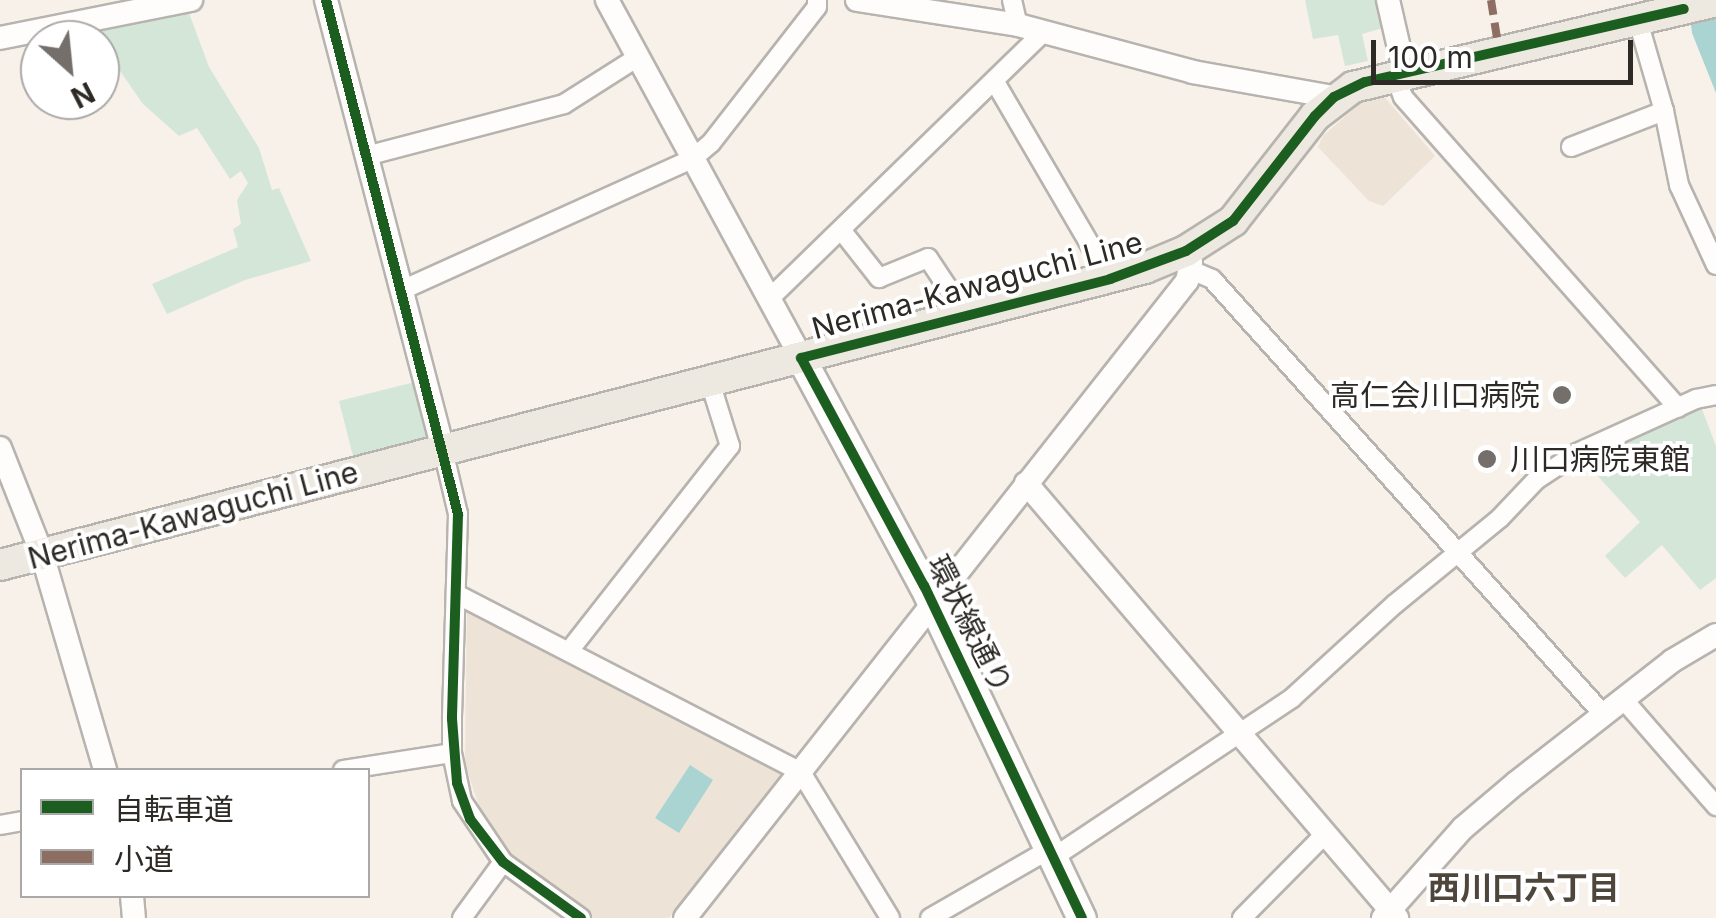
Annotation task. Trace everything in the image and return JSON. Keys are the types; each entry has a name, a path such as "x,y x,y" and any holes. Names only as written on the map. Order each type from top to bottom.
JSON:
{"main road":[{"name":"Nerima-Kawaguchi Line","path":"0,565 1188,260 1233,221 1334,98 1365,82 1716,1"},
{"name":"環状線通り","path":"801,358 932,604 1082,918"}],"street":[{"path":"0,38 186,0"},
{"path":"326,0 458,514 452,753 462,801 503,862 581,918"},
{"name":"環状線通り","path":"607,0 801,358"},
{"path":"402,290 692,158 711,143 817,6 817,0"},
{"path":"857,0 1018,25 1207,75 1334,98"},
{"path":"1012,0 1018,25"},
{"path":"1388,0 1402,97 1678,408"},
{"path":"1638,21 1664,112 1679,185 1716,264"},
{"path":"769,299 1044,32"},
{"path":"366,156 564,104 638,57"},
{"path":"995,82 1110,279"},
{"path":"1571,146 1664,112"},
{"path":"842,230 879,278 928,258 966,316"},
{"path":"685,918 1026,483 1188,260 1212,279 1603,714"},
{"path":"569,652 730,446 710,382"},
{"path":"930,918 1052,853 1292,698 1395,604 1458,554 1550,471 1577,453 1678,408 1716,396"},
{"path":"0,448 42,554 103,768"},
{"path":"1026,483 1390,915 1463,828 1603,714 1716,635"},
{"path":"456,594 801,772 890,918"},
{"path":"1623,699 1716,806"},
{"path":"356,768 452,753"},
{"path":"1242,918 1325,834"},
{"path":"462,918 503,862"}],"shaded area":[{"path":"1382,94 1435,156 1383,206 1369,201 1318,147 1323,136 1367,97"},
{"path":"467,607 786,772 669,918 587,918 504,851 480,809 465,764"}],"green space":[{"path":"1305,0 1376,0 1383,28 1362,34 1368,61 1345,66 1338,35 1313,39"},
{"path":"189,13 209,67 259,148 272,190 279,188 311,261 245,280 167,314 152,284 238,247 233,229 241,224 237,200 248,183 241,171 230,179 197,128 179,136 143,104 120,71 120,27"},
{"path":"415,382 430,441 354,460 339,401"},
{"path":"1700,404 1716,446 1716,578 1700,590 1662,545 1625,578 1605,556 1640,522 1581,458"}],"water":[{"path":"1688,0 1716,0 1716,93 1692,33"},
{"path":"690,765 713,780 679,833 655,818"}],"marked path":[{"path":"1491,0 1497,39"}],"cycle path":[{"path":"326,0 458,514 452,719 457,783 470,819 503,862 581,918"},
{"path":"1082,918 924,586 801,358 1110,279 1186,251 1233,221 1315,116 1334,97 1365,82 1684,9"}],"place":[{"name":"高仁会川口病院","path":"1562,395"},
{"name":"川口病院東館","path":"1487,459"}],"district":[{"name":"西川口六丁目","path":"1524,888"}]}
